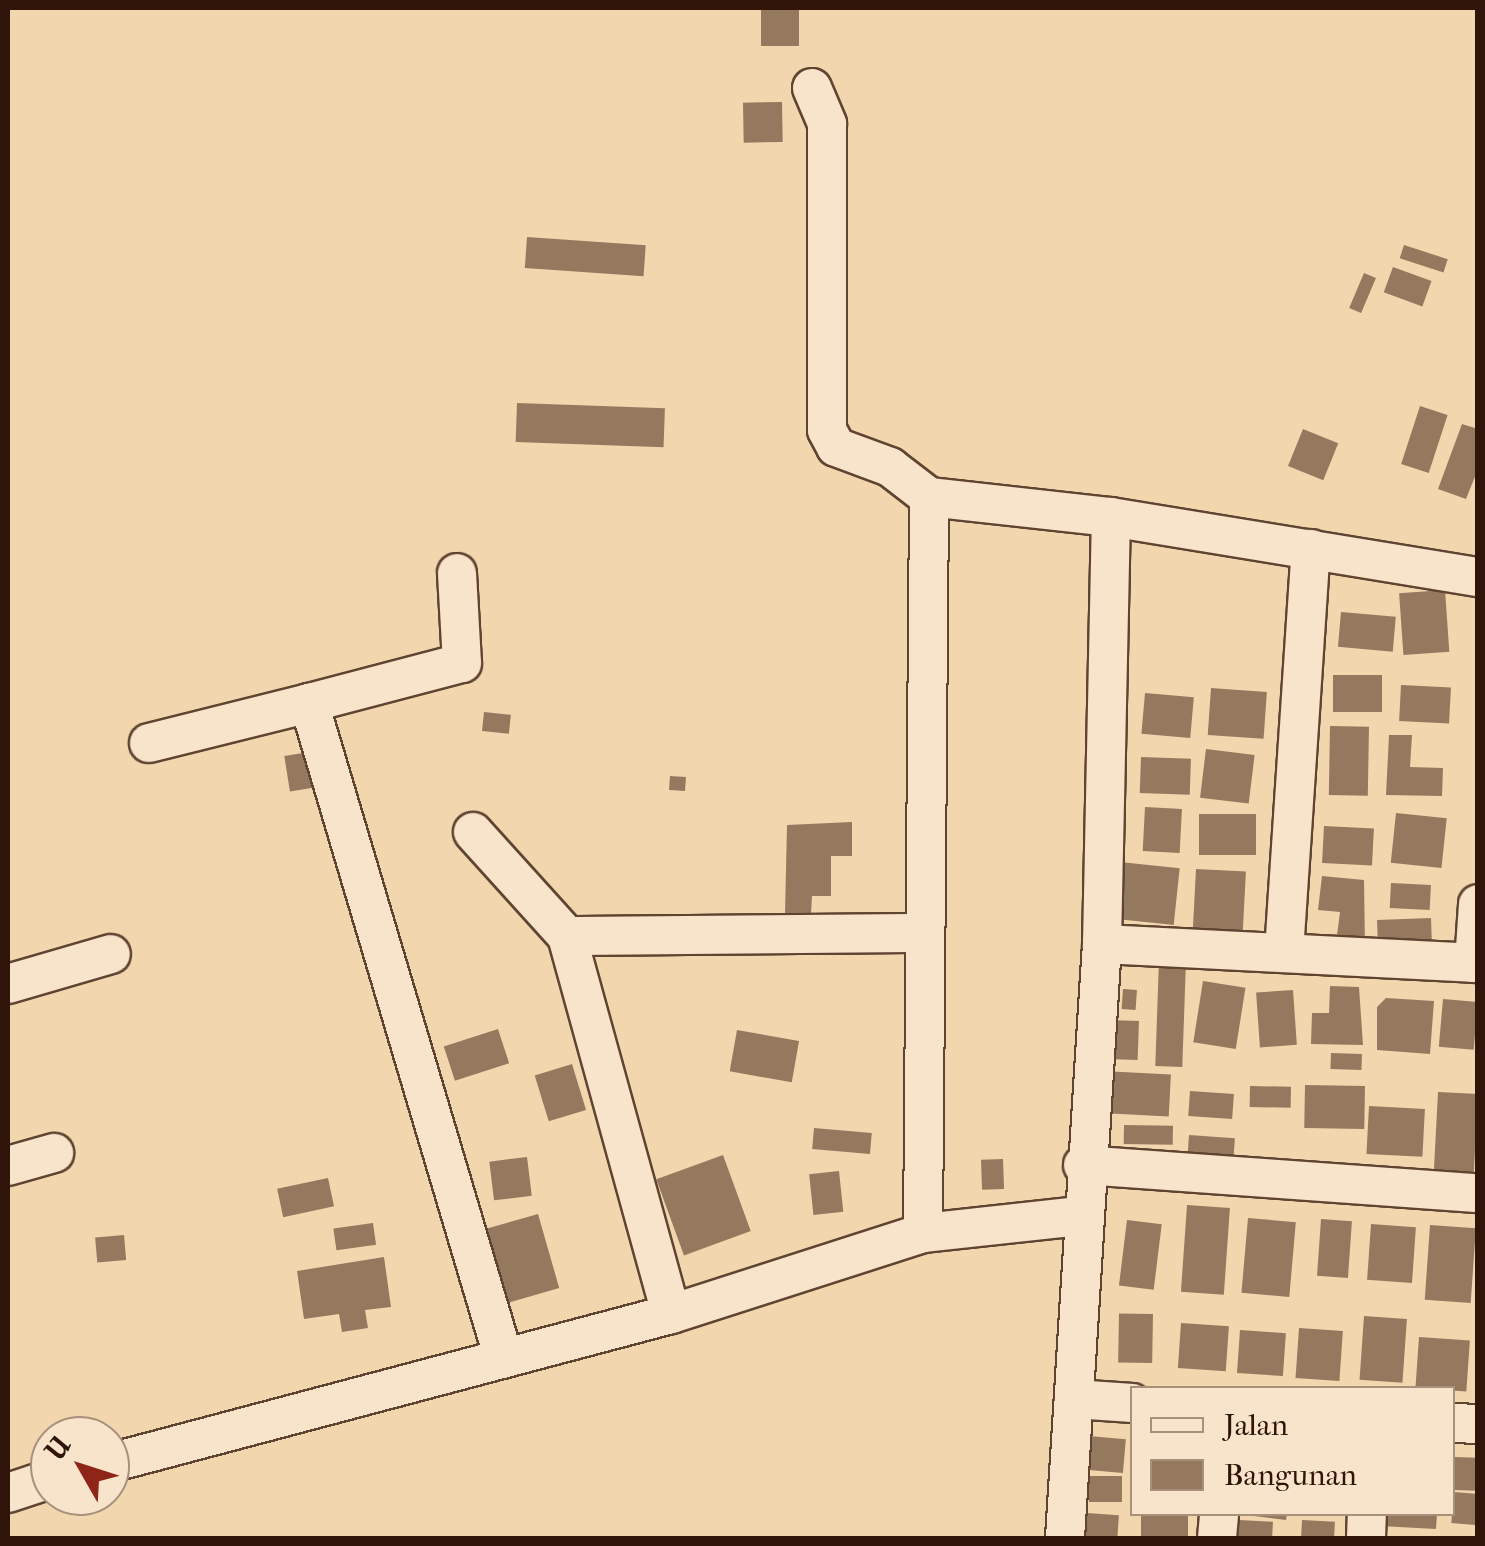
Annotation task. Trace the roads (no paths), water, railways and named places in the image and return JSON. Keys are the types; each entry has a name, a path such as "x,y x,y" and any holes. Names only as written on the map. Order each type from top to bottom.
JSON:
{"street":[{"path":"812,88 828,124 829,440 902,473 929,497 1112,518 1478,577"},
{"path":"923,1233 921,933 929,497"},
{"path":"1065,1538 1079,1216 1102,944 1112,518"},
{"path":"1284,952 1312,548"},
{"path":"149,743 462,663 457,573"},
{"path":"309,703 504,1359"},
{"path":"474,832 566,936 671,1314"},
{"path":"1102,944 1476,963 1478,904"},
{"path":"566,936 921,933"},
{"path":"8,984 111,954"},
{"path":"8,1166 54,1153"},
{"path":"1083,1165 1478,1193"},
{"path":"130,1458 671,1314 923,1233 1079,1216"},
{"path":"1074,1399 1130,1403"}]}
